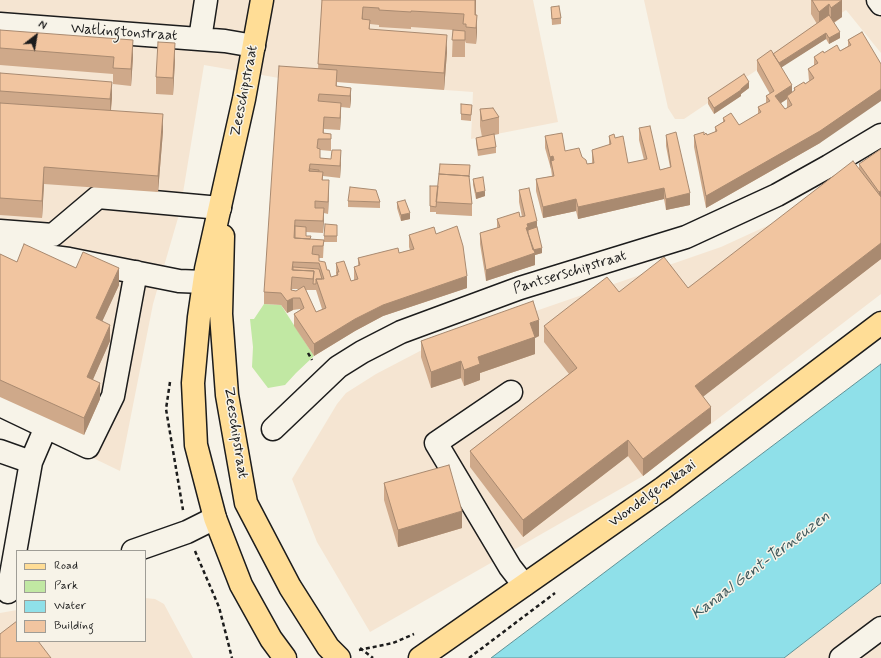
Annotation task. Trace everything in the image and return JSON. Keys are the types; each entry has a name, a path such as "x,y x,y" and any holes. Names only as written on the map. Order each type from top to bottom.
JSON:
{"main road":[{"name":"Zeeschipstraat","path":"262,0 244,99 204,282 193,383 196,445 215,518 241,585 271,649 285,658"},
{"name":"Zeeschipstraat","path":"225,182 221,314 227,395 246,503 290,587 328,647 339,658"},
{"name":"Wondelgemkaai","path":"420,658 663,488 881,323"}],"street":[{"name":"Watlingtonstraat","path":"200,39 206,0"},
{"path":"878,0 881,4"},
{"name":"Watlingtonstraat","path":"0,24 225,41 254,46"},
{"name":"Pantserschipstraat","path":"272,429 338,367 362,352 400,332 520,288 686,237 777,195 881,135"},
{"path":"0,231 52,235 98,197 220,208"},
{"path":"0,250 69,259 180,281 204,282"},
{"path":"0,405 88,447 113,396 136,272"},
{"path":"511,392 436,443 510,567 524,585"},
{"path":"8,591 31,462 46,427"},
{"path":"0,451 31,462"},
{"path":"136,550 187,532 215,518"},
{"path":"841,658 881,628"}],"path":[{"path":"308,353 312,360"},
{"path":"361,649 373,658"}],"shaded area":[{"path":"0,0 533,0 558,122 471,139 473,92 279,78 204,65 180,211 153,304 120,471 0,413"},
{"path":"644,0 881,0 881,53 846,10 684,119 675,119 668,108"},
{"path":"881,206 881,294 643,476 370,632 317,542 292,479 337,404 346,393 376,374 420,351 721,247 793,214"},
{"path":"881,583 881,658 784,658"},
{"path":"146,598 155,599 164,604 193,658 0,658 0,613 16,610 16,642 146,642"}],"green space":[{"path":"264,304 281,305 314,356 285,385 268,388 252,367 253,347 250,319 254,319"}],"water":[{"name":"Kanaal Gent-Terneuzen","path":"881,364 881,583 784,658 491,658"}],"building":[{"path":"322,0 475,0 475,15 477,15 476,28 466,27 466,24 463,24 464,14 379,10 379,8 363,7 362,19 370,20 369,29 447,35 444,73 318,64"},
{"path":"812,0 842,0 831,8 829,4 819,12"},
{"path":"559,6 561,18 552,19 551,7"},
{"path":"829,15 840,32 829,38 826,33 779,63 773,54"},
{"path":"0,30 133,40 131,69 113,68 114,57 0,48"},
{"path":"453,30 465,31 465,40 452,40"},
{"path":"862,32 881,64 881,89 820,131 706,196 694,135 704,132 704,135 706,133 707,135 717,131 715,127 725,121 723,118 731,113 739,125 761,112 758,107 770,101 766,96 774,91 757,60 771,50 792,85 775,96 785,109 792,105 787,96 795,90 794,88 804,82 805,84 814,78 808,69 818,63 814,57 837,45 840,51 851,45 848,40"},
{"path":"158,42 175,43 173,78 156,77"},
{"path":"279,66 337,70 336,86 351,88 350,96 319,94 318,101 341,103 340,118 324,117 323,133 331,134 331,139 318,139 317,148 320,149 320,158 331,159 332,150 341,150 340,166 310,164 309,171 323,172 322,180 329,180 328,202 315,201 315,208 324,208 323,221 295,220 294,238 324,240 323,246 313,246 312,254 319,255 319,261 325,262 331,277 338,275 337,272 339,272 336,263 344,261 351,281 358,279 354,267 360,265 358,258 398,248 399,253 414,249 409,235 434,227 436,234 457,226 463,246 467,276 383,305 355,319 314,344 294,314 304,308 300,298 293,298 287,301 281,293 264,292","holes":["293,262 319,263 324,279 316,279 326,308 316,312 304,286 296,291 291,290 292,277 313,279 314,271 292,270"]},
{"path":"0,73 112,82 110,99 0,91"},
{"path":"744,74 749,82 741,90 714,108 708,98"},
{"path":"0,103 163,114 158,176 44,167 42,201 0,198"},
{"path":"461,104 472,105 471,115 461,114"},
{"path":"493,108 499,117 482,121 480,109"},
{"path":"650,126 660,170 671,167 666,135 676,132 690,193 666,199 664,188 578,207 576,199 543,207 536,179 554,176 551,161 554,160 553,156 550,157 545,136 562,133 565,151 579,148 582,157 586,160 587,164 594,163 592,150 611,144 609,136 614,134 615,138 623,136 628,163 647,159 639,128"},
{"path":"494,134 496,147 478,150 476,138"},
{"path":"881,149 881,191 879,192 859,164"},
{"path":"853,161 881,197 881,243 695,386 711,407 643,459 628,440 523,520 470,451 577,368 544,326 607,277 619,292 664,257 688,288"},
{"path":"440,164 470,165 469,177 439,174"},
{"path":"310,169 319,170 319,171 309,171"},
{"path":"439,174 469,176 472,204 436,202"},
{"path":"483,177 485,191 476,193 473,179"},
{"path":"430,186 438,186 436,207 430,206"},
{"path":"350,187 376,190 380,202 348,201"},
{"path":"529,188 537,221 527,224 528,227 526,228 535,253 486,270 480,233 500,227 497,219 519,212 520,217 525,216 519,190"},
{"path":"405,200 410,213 401,215 397,202"},
{"path":"325,224 337,225 337,236 324,236"},
{"path":"295,226 306,227 306,236 311,236 310,239 295,238"},
{"path":"537,227 542,248 533,250 528,230"},
{"path":"24,244 76,268 83,252 119,268 96,318 110,325 87,377 100,383 84,418 0,380 0,254 17,262"},
{"path":"293,267 319,269 322,279 316,279 316,284 313,284 314,271 293,270"},
{"path":"533,301 539,320 530,323 535,337 478,357 480,364 464,370 461,361 431,372 421,341"},
{"path":"449,465 462,511 398,530 384,483"},
{"path":"16,622 16,642 39,642 51,658 0,658 0,634"}]}
